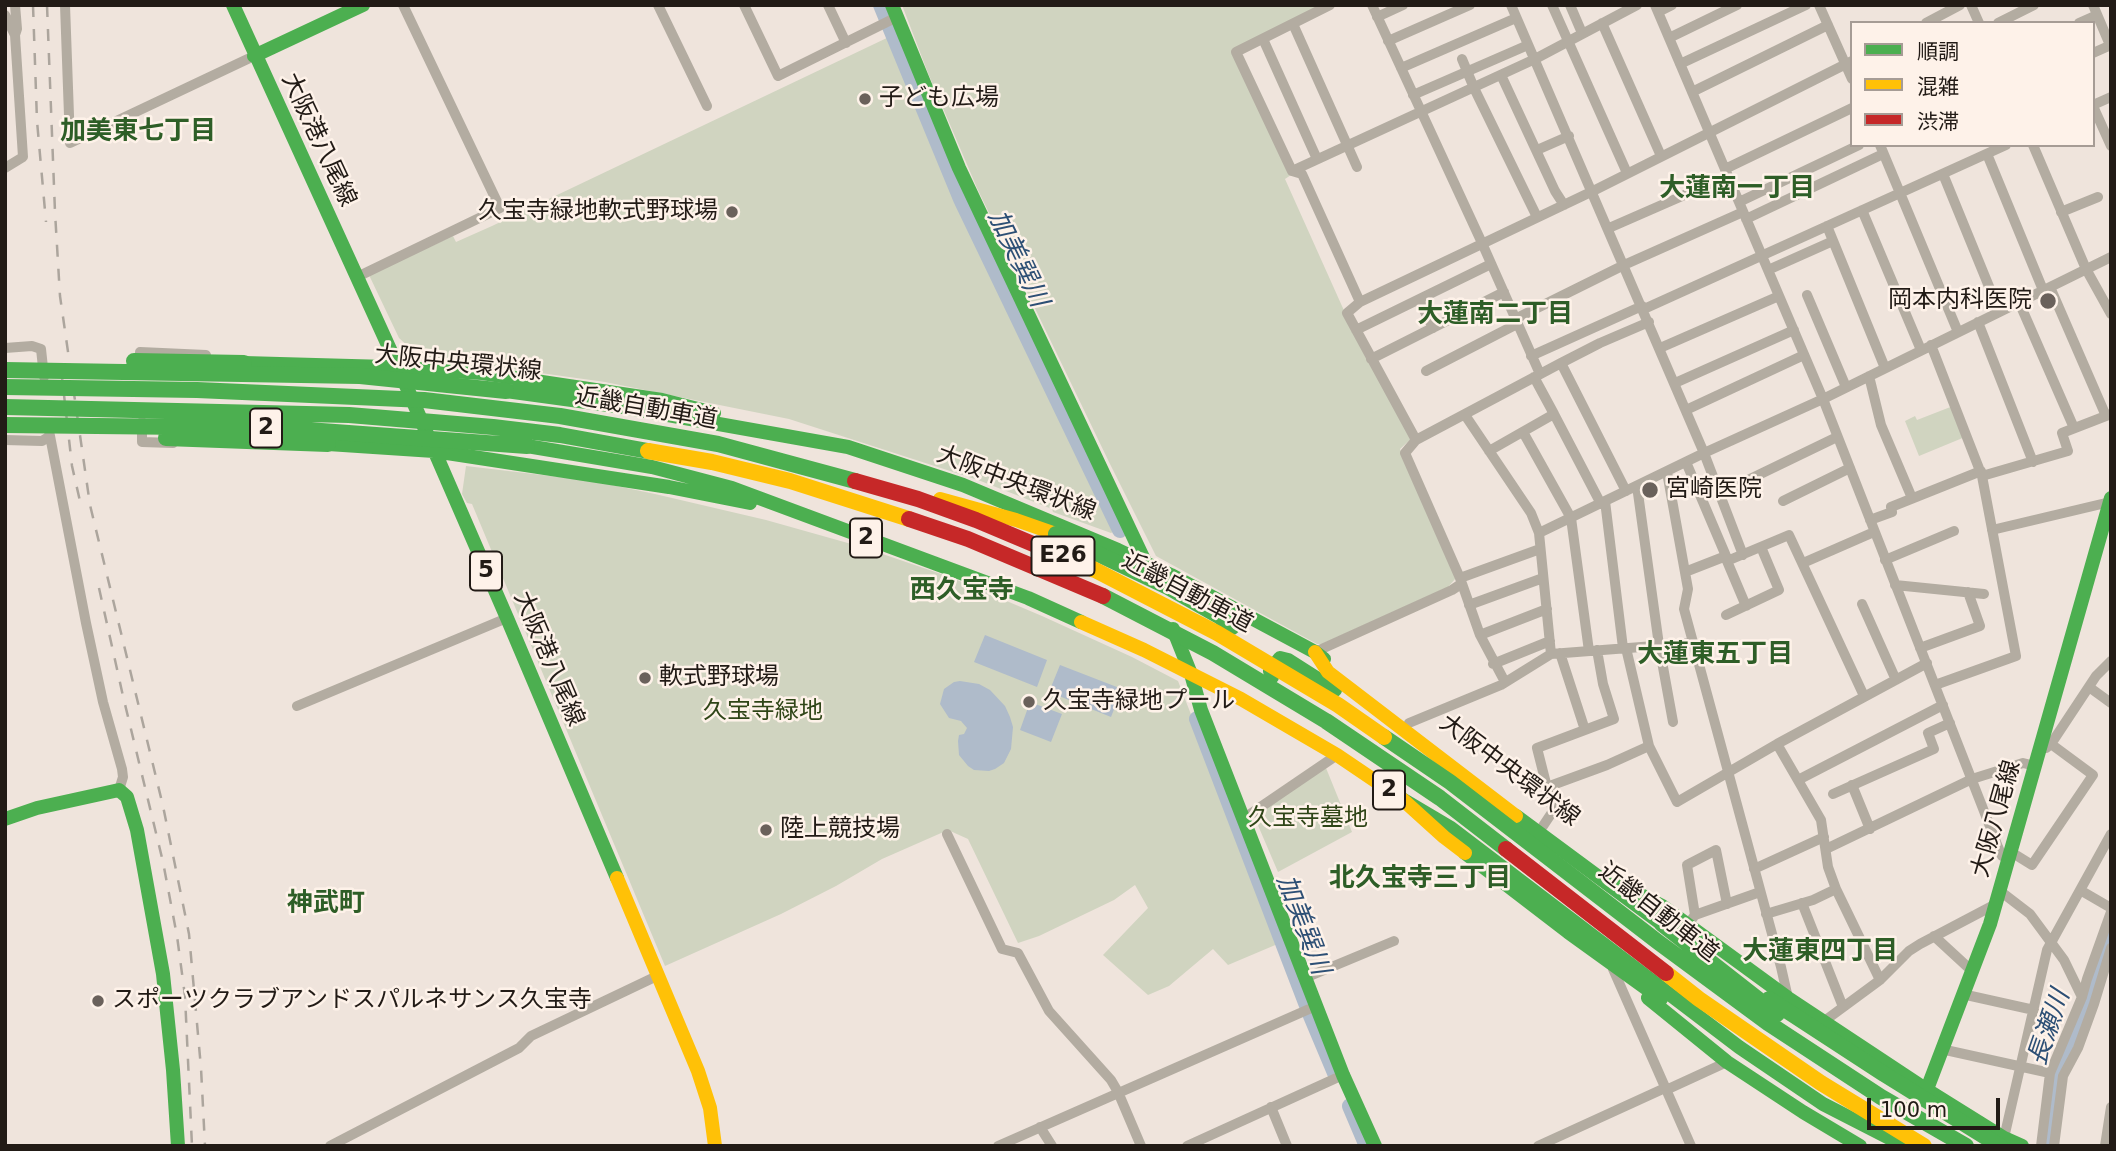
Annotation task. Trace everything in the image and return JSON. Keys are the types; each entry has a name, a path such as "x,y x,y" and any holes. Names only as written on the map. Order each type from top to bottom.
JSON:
{"main road":[{"name":"大阪港八尾線","path":"233,5 398,368 507,618 698,1071 719,1143"},
{"path":"254,56 363,5"},
{"path":"894,11 964,180 1146,563 1191,674 1201,710 1305,978 1311,1009 1339,1076 1375,1146"},
{"name":"2","path":"5,363 27,360 244,363 482,373 662,400 848,447"},
{"name":"大阪中央環状線","path":"5,370 360,376 506,391 623,407 848,447 962,485 1146,563 1314,652 1769,999 1884,1074 2002,1142"},
{"name":"近畿自動車道","path":"5,387 349,396 493,407 634,428 718,444 854,479 976,520 1095,570 1282,670 1393,741 1450,782 1690,967 1768,1023 1839,1071 1965,1146"},
{"name":"近畿自動車道","path":"5,407 349,415 560,435 712,463 790,481 849,498 968,539 1089,589 1152,620 1326,721 1440,798 1699,999 1821,1083 1924,1146"},
{"name":"2","path":"5,425 280,428 527,446 652,467 732,488 1028,598 1144,650 1241,699 1337,755 1402,799 1444,837 1568,932 1722,1043 1785,1086 1889,1146"},
{"name":"2","path":"5,434 328,444 434,451 669,487 790,511"},
{"path":"854,479 1016,520 1056,534 1168,587 1220,616 1233,627 1254,664 1259,689"},
{"name":"大阪八尾線","path":"1905,1146 1998,898 2041,755 2109,509"},
{"path":"1314,652 1328,672 1441,760 1598,876 1769,1008 1936,1129"},
{"path":"1272,677 1272,666 1280,658 1288,660 1441,760"},
{"path":"5,819 37,808 119,790 127,797 138,830 163,974 178,1146"},
{"path":"1402,799 1451,828 1679,1003 1823,1104 1905,1146"},
{"path":"1620,884 1691,920 1788,998 1823,1022 2002,1142 2021,1146"},
{"name":"2","path":"1568,932 1727,1062 1860,1146"}],"street":[{"path":"5,168 23,157 15,5"},
{"path":"65,5 71,143 254,56"},
{"path":"357,277 500,208 403,5"},
{"path":"658,5 708,106"},
{"path":"744,5 778,76 846,43 894,11"},
{"path":"828,5 846,43"},
{"path":"1330,5 1236,52 1292,171 1302,174 1360,302"},
{"path":"1372,5 1504,292 1554,414 1603,503 1625,648 1649,746 1677,802 1927,663"},
{"path":"1377,17 1403,5"},
{"path":"1388,41 1470,5"},
{"path":"1511,5 1675,383 1743,555"},
{"path":"1552,5 1628,173"},
{"path":"1570,5 1582,33"},
{"path":"1608,5 1607,20 1661,156"},
{"path":"1292,171 1535,59 1636,5"},
{"path":"1672,5 1656,8 1823,399 2001,856 2010,856 2032,865 2093,775 2041,755"},
{"path":"1669,38 1737,5"},
{"path":"1680,64 1806,5"},
{"path":"1416,440 1347,313 1360,302 1592,191 1849,63 1819,5"},
{"path":"1930,21 1960,5"},
{"path":"1971,5 1978,21"},
{"path":"2002,21 2034,5"},
{"path":"2095,10 2110,45"},
{"path":"5,15 15,35"},
{"path":"1401,68 1516,18"},
{"path":"1293,23 1357,167"},
{"path":"1692,92 1828,25"},
{"path":"1263,39 1317,159"},
{"path":"1413,95 1528,45"},
{"path":"1462,59 1537,217"},
{"path":"1501,75 1563,205"},
{"path":"2095,105 2111,97"},
{"path":"1609,228 1850,109"},
{"path":"2095,110 2111,146"},
{"path":"1537,150 1569,136"},
{"path":"1743,211 1855,147"},
{"path":"1531,356 1762,256 2002,147"},
{"path":"2034,147 2086,269 2111,314"},
{"path":"1426,372 1516,321 1625,265 1882,148 1958,332"},
{"path":"1803,563 1872,526 1892,512 1891,507 1912,498 1982,473 2068,451 2062,433 2109,415 2047,289 1987,154"},
{"path":"1943,174 1999,311"},
{"path":"2061,212 2098,197"},
{"path":"1862,210 1982,473 2016,656 1935,685"},
{"path":"1827,226 1885,368"},
{"path":"1768,270 1833,241"},
{"path":"1539,533 1823,399 2111,257"},
{"path":"1356,330 1491,264"},
{"path":"1371,359 1504,292"},
{"path":"1807,295 1846,387"},
{"path":"1660,348 1779,296"},
{"path":"1419,300 1433,328"},
{"path":"2019,302 2074,428"},
{"path":"1505,681 1493,664 1480,635 1461,581 1405,453 1416,440 1600,343 1649,322"},
{"path":"1978,322 2033,462"},
{"path":"1675,383 1794,330"},
{"path":"5,348 32,346 41,349 50,436 103,702 122,769 123,777 119,790"},
{"path":"327,365 290,358 140,352 142,442 295,447 328,444"},
{"path":"1686,410 1804,355"},
{"path":"1561,363 1631,489 1672,722"},
{"path":"1869,376 1881,425 1912,498"},
{"path":"1489,451 1554,414"},
{"path":"1465,415 1531,513 1539,533 1550,641 1585,730"},
{"path":"1523,432 1571,518 1593,651 1614,719 1537,748 1553,811 1543,826"},
{"path":"5,440 42,441 50,436"},
{"path":"1719,494 1838,437"},
{"path":"1686,462 1746,606"},
{"path":"1783,501 1850,468"},
{"path":"1667,472 1688,589 1684,609 1788,998"},
{"path":"1992,530 2109,509"},
{"path":"1885,560 1954,531"},
{"path":"1685,572 1743,555 1789,535 1864,696"},
{"path":"1726,615 1779,590 1761,547"},
{"path":"1314,652 1452,590 1461,581 1540,549"},
{"path":"1469,605 1543,578"},
{"path":"1895,585 1984,594"},
{"path":"1920,648 1980,626 1968,592"},
{"path":"1862,604 1895,680"},
{"path":"1480,635 1547,609"},
{"path":"297,706 507,618"},
{"path":"1493,664 1550,641"},
{"path":"1409,723 1501,685 1556,654 1693,643"},
{"path":"1826,849 1972,779 2041,755 2096,676 2111,661"},
{"path":"2089,687 2111,703"},
{"path":"1798,780 1943,705"},
{"path":"1833,794 1934,749 1927,733 1950,723"},
{"path":"1777,744 1821,820 1828,867 1836,889 1880,980"},
{"path":"1547,787 1649,746"},
{"path":"1242,819 1337,755"},
{"path":"1852,785 1870,829"},
{"path":"947,834 1002,949 1017,953 1049,1011 1104,1071 1118,1092 1142,1146"},
{"path":"2002,1142 2048,950 2111,834"},
{"path":"1754,869 1824,837"},
{"path":"1727,904 1716,850 1687,865 1691,920 1760,892"},
{"path":"1766,914 1836,889"},
{"path":"2041,1146 2050,1073 2082,997 2111,910 2080,890"},
{"path":"1823,1022 1880,980 1909,951 1998,898 2030,914 2064,960 2082,997"},
{"path":"1802,903 1843,1007"},
{"path":"1934,936 1972,971"},
{"path":"1305,978 1394,941"},
{"path":"2054,1146 2063,1076 2078,1048 2111,948"},
{"path":"1613,970 1691,1146"},
{"path":"330,1146 519,1048 531,1036 657,976"},
{"path":"1962,994 2034,1010"},
{"path":"998,1146 1311,1009"},
{"path":"1941,1049 2050,1073"},
{"path":"1538,1146 1727,1062"},
{"path":"1188,1146 1339,1076"},
{"path":"1272,1107 1287,1146"},
{"path":"2105,1146 2111,1107"},
{"path":"1040,1127 1052,1146"}],"green space":[{"path":"902,5 1321,5 1232,50 1291,175 1285,179 1346,315 1412,438 1400,449 1456,578 1448,587 1317,644 1156,556 977,188"},
{"path":"891,36 958,198 1118,529 1111,533 978,480 789,419 605,382 476,364 423,360 399,338 369,275 453,236 456,242 492,226"},
{"path":"1953,406 1965,437 1919,456 1905,421 1915,416 1917,420"},
{"name":"久宝寺緑地","path":"466,466 593,481 766,520 862,547 950,577 1042,616 1178,681 1280,943 1228,965 1213,949 1169,986 1148,995 1103,955 1148,908 1135,885 1114,900 1039,936 1018,943 968,839 948,830 882,859 781,914 665,966 472,504 467,503 462,494"},
{"name":"久宝寺墓地","path":"1326,768 1352,832 1278,872 1254,816"}],"water":[{"path":"985,635 1047,660 1037,687 974,662"},
{"path":"1060,665 1122,689 1111,717 1049,692"},
{"path":"960,681 979,684 990,690 1005,706 1010,717 1013,727 1011,749 1004,763 995,769 974,770 959,755 959,735 964,734 967,728 961,721 949,718 940,704 944,689"},
{"path":"1030,702 1062,714 1051,742 1020,730"}],"waterway":[{"name":"加美巽川","path":"881,5 961,199 1120,530"},
{"name":"加美巽川","path":"1197,719 1335,1073"},
{"name":"長瀬川","path":"2048,1146 2057,1074 2082,1017 2111,930"},
{"name":"加美巽川","path":"1350,1106 1367,1146"}],"railway":[{"path":"33,5 37,121 46,222"},
{"path":"47,5 60,296 90,505 163,806 189,934 205,1146"},
{"path":"61,368 72,466 82,510"},
{"path":"99,588 163,862 177,936 185,996 192,1146"}],"traffic: fast":[{"path":"233,5 398,367 617,878"},
{"path":"254,56 363,5"},
{"path":"892,5 959,168 1148,568"},
{"path":"134,361 244,363"},
{"path":"244,363 482,373 662,400 714,413"},
{"path":"5,370 360,376 506,391"},
{"path":"5,387 197,390 424,400 560,416 718,444 855,481"},
{"path":"506,391 623,407 848,447 963,485 1118,550 1171,575 1324,659"},
{"path":"5,407 349,415 560,435 648,451"},
{"path":"5,425 280,428 527,446"},
{"path":"166,438 328,444"},
{"path":"328,444 434,451 669,487 750,503"},
{"path":"527,446 652,467 732,488 1028,598 1081,622"},
{"path":"1924,1097 1990,924 2111,498"},
{"path":"1056,534 1168,587 1219,616 1232,627"},
{"path":"1103,596 1213,653 1326,721 1440,798 1506,849"},
{"path":"1173,629 1191,674 1201,710 1343,1075 1375,1146"},
{"path":"1272,677 1270,671 1280,658 1288,660 1335,690"},
{"path":"1384,737 1450,782 1768,1023 1881,1097 1966,1146"},
{"path":"5,819 37,808 119,790 127,797 137,830 163,974 178,1146"},
{"path":"1402,799 1451,828 1739,1047 1823,1104 1905,1146"},
{"path":"1516,816 1662,924"},
{"path":"1465,853 1661,999"},
{"path":"1620,884 1662,906 1788,998 1927,1090 2004,1138 2022,1146"},
{"path":"1662,924 1777,1014"},
{"path":"1648,998 1727,1062 1860,1146"},
{"path":"1769,999 2000,1146"}],"traffic: slow":[{"path":"648,451 712,462 790,481 909,519"},
{"path":"940,499 1056,534"},
{"path":"1052,552 1095,570 1217,633 1338,705 1384,737"},
{"path":"1081,622 1241,699 1337,755 1402,799 1465,853"},
{"path":"1315,652 1328,672 1516,816"},
{"path":"617,878 698,1071 710,1108 715,1146"},
{"path":"1666,973 1699,999 1821,1083 1924,1146"}],"traffic: jam":[{"path":"855,481 918,499 1052,552"},
{"path":"909,519 968,539 1103,596"},
{"path":"1506,849 1666,973"}],"place":[{"name":"子ども広場","path":"865,99"},
{"name":"久宝寺緑地軟式野球場","path":"732,212"},
{"name":"岡本内科医院","path":"2048,301"},
{"name":"宮崎医院","path":"1650,490"},
{"name":"軟式野球場","path":"645,678"},
{"name":"久宝寺緑地プール","path":"1029,702"},
{"name":"陸上競技場","path":"766,830"},
{"name":"スポーツクラブアンドスパルネサンス久宝寺","path":"98,1001"}],"district":[{"name":"加美東七丁目","path":"138,132"},
{"name":"大蓮南一丁目","path":"1737,189"},
{"name":"大蓮南二丁目","path":"1495,315"},
{"name":"西久宝寺","path":"962,591"},
{"name":"大蓮東五丁目","path":"1715,655"},
{"name":"北久宝寺三丁目","path":"1420,879"},
{"name":"神武町","path":"326,904"},
{"name":"大蓮東四丁目","path":"1820,952"}]}
